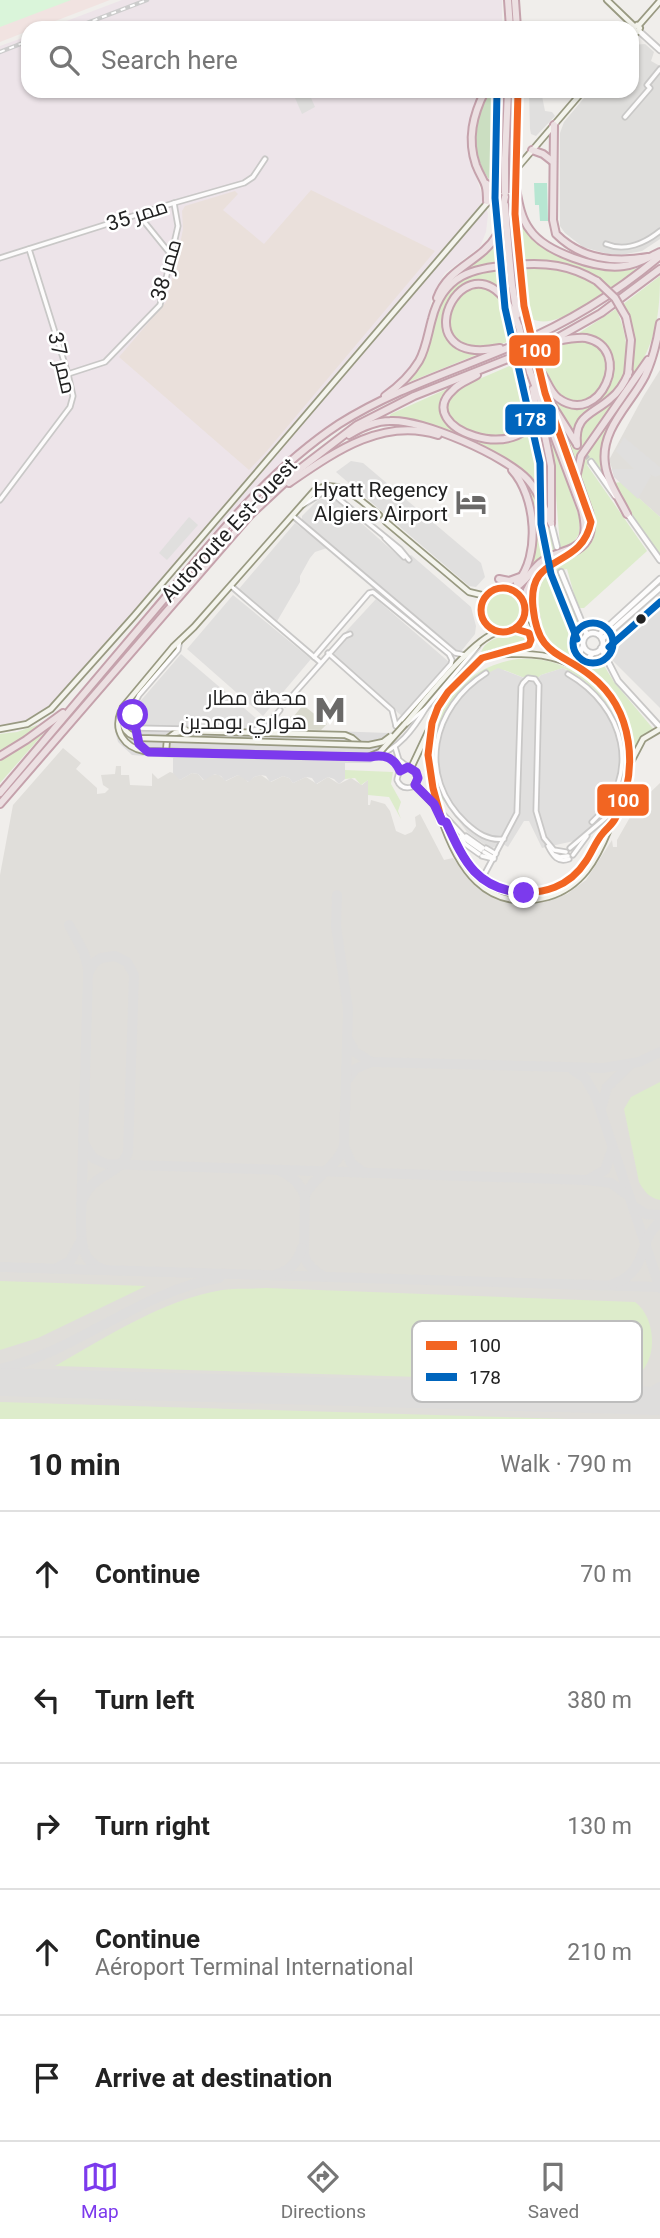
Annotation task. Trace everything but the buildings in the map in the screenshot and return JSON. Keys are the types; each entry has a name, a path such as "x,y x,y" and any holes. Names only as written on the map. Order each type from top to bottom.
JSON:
{"highway":[{"path":"507,0 508,21"},
{"path":"515,0 516,21"},
{"path":"482,98 472,125 472,136 477,166 487,184 496,191"},
{"path":"508,98 505,195 519,327"},
{"path":"513,254 518,98"},
{"path":"554,125 554,228 562,239 611,261 624,262 660,254"},
{"path":"532,150 552,161"},
{"path":"515,183 522,213 531,232 555,250 604,266 623,267 648,257"},
{"path":"486,201 487,184"},
{"path":"362,411 407,379 420,359 440,289 446,280 489,246 498,232 505,195"},
{"name":"Autoroute Est-Ouest","path":"0,793 212,542 264,486 322,436 362,411 432,378 566,322 606,299 660,254"},
{"path":"433,315 444,290 456,280 477,270 528,264 564,265 581,271 597,281 615,299 625,317 631,340 629,372 623,397"},
{"name":"Autoroute Est-Ouest","path":"0,804 235,532 273,494 346,432 397,404 548,343 601,313 660,269"},
{"path":"511,589 525,581 543,561 570,551 577,545 585,530 585,509 577,480 545,393 516,285"},
{"path":"516,345 483,351 463,348 449,335 446,312 455,293 473,286 486,286 502,294 513,311 536,390 591,526 584,544 574,553 555,560 529,584 524,602"},
{"path":"627,514 608,476 604,463 605,445 613,425 647,373 660,323"},
{"path":"538,369 555,395 572,404 595,398 608,382 609,362 596,343 579,338 548,343"},
{"path":"577,480 576,469 581,456 655,350"},
{"path":"503,362 466,381 450,393 445,404 446,415 460,430 478,438 499,439 511,437 525,429 535,413 530,372"},
{"path":"545,393 577,445 577,432 582,420 615,396 629,372"},
{"path":"536,390 551,466 551,523"},
{"path":"324,451 373,423 393,421 428,427 521,473 533,486 551,523"},
{"path":"273,494 333,453 383,432 417,430 473,447"},
{"path":"499,460 522,482 531,507 530,552 524,574 511,589"},
{"path":"538,634 532,597 535,582 544,570"},
{"path":"499,579 513,581 524,574"},
{"path":"0,756 48,725 81,698"}],"main road":[{"path":"607,0 628,21"},
{"path":"639,26 660,1"},
{"path":"0,729 37,720 58,701 142,607 486,201 577,98"},
{"path":"379,515 336,486 318,489 298,506 122,709 118,728 125,743 144,751 370,757 380,752 488,634 516,629 526,610"},
{"path":"386,522 469,592 486,596"},
{"path":"498,632 488,626 482,617 481,606 486,596 496,589 511,589 524,602 545,646 557,658"},
{"path":"444,698 483,658 498,651 528,645 531,638 528,633 516,629"},
{"path":"483,658 519,653 557,658 585,671 608,692 620,710 629,741 631,762"},
{"path":"409,768 438,708"},
{"path":"122,709 122,723 131,736 140,738 359,744 383,742 405,724"},
{"path":"430,728 426,762 438,810 455,856 466,872 491,891 518,900 547,897 575,883 596,857 622,799 631,762 643,740 660,728"},
{"path":"166,751 167,739"},
{"path":"415,785 438,810"},
{"path":"442,821 446,822 466,863 482,879 500,889 536,893 558,887 576,874 604,831 610,827"}],"street":[{"path":"639,32 660,50"},
{"path":"625,117 650,88 647,85 660,69"},
{"name":"ممر 35","path":"0,258 244,183 253,177 265,159"},
{"name":"ممر 38","path":"68,374 105,362 160,305 173,258 178,226 174,203"},
{"path":"138,214 173,258"},
{"path":"606,244 615,248 625,247 651,238 660,231"},
{"name":"ممر 37","path":"0,500 70,407 73,396 29,249"},
{"path":"591,462 660,560"},
{"path":"298,506 322,493 332,494 409,560"},
{"path":"292,514 455,653 467,655"},
{"path":"551,523 557,547"},
{"path":"561,572 587,635 579,656 569,662"},
{"path":"600,637 660,579"},
{"path":"230,585 320,662"},
{"path":"600,637 660,588"},
{"path":"314,657 369,593 373,592 449,654 452,658 451,664 396,726"},
{"path":"587,635 592,633 600,637"},
{"path":"285,704 328,653 350,634"},
{"path":"600,637 601,648 618,681 660,728"},
{"path":"180,640 178,650 136,700 133,710 140,747 150,752 378,756 392,759 400,771"},
{"path":"378,756 396,745 410,731 481,641"},
{"path":"583,645 588,652 594,653"},
{"path":"585,671 587,659 601,648"},
{"path":"328,653 393,710 396,726"},
{"path":"486,673 461,693 447,712 439,731 436,764 442,791 458,816 484,837 503,839"},
{"path":"568,674 589,687 602,701 613,719 620,740 621,764 617,783 607,805 592,822"},
{"path":"482,879 517,813 524,681 530,678 539,684 535,805 544,838 556,858 562,860 570,854 590,832 611,815 622,799"},
{"path":"396,726 406,726 426,708"},
{"path":"135,728 246,732 263,726 280,710"},
{"path":"396,745 397,756 418,776 415,785 408,788 401,786 397,778 400,771 409,768"},
{"path":"438,810 468,841 495,857"},
{"path":"544,838 554,850 570,854"},
{"path":"483,851 495,857"}],"shaded area":[{"path":"0,0 110,0 55,21 21,21 21,34 0,42"},
{"path":"122,0 502,0 502,21 66,21"},
{"path":"21,38 21,98 480,98 468,131 472,164 488,214 486,232 480,247 445,273 438,284 432,298 420,351 405,377 393,388 309,444 257,487 100,650 54,704 37,718 8,727 0,726 0,46"},
{"path":"639,44 645,44 654,52 651,61 660,66 660,239 642,251 615,256 583,247 560,226 560,133 564,122 584,98 639,98"},
{"path":"295,98 311,98 315,107 302,114"},
{"path":"529,98 542,98 545,111 552,112 555,116 536,136 531,134"},
{"path":"311,190 435,251 249,470 119,357 166,302 176,265 183,229 182,211 185,206 235,191 238,194 223,210 264,244"},
{"path":"660,370 660,517 615,477 609,460"},
{"path":"624,437 660,467 660,475 655,477 650,474 638,499 614,477 612,469 634,469 616,451"},
{"path":"351,461 363,463 481,563 485,577 476,587 469,586 336,472"},
{"path":"333,498 404,561 411,555 471,607 476,626 475,634 458,655 302,522 302,516 318,500"},
{"path":"189,517 198,525 167,560 159,553"},
{"path":"295,523 327,548 315,552 310,558 300,576 300,582 276,623 238,590"},
{"path":"660,594 660,708 612,660 605,647 607,639"},
{"path":"233,595 311,659 263,716 187,649"},
{"path":"376,599 449,662 403,717 327,652"},
{"path":"181,654 257,719 251,726 143,725 138,721 135,712 137,705"},
{"path":"498,668 524,678 537,679 541,675 563,668 581,679 602,698 615,721 623,759 614,798 600,820 574,841 542,848 529,821 524,821 508,847 501,843 491,849 467,832 445,802 439,784 435,753 440,723 452,701 470,682"},
{"path":"303,705 327,724 321,730 285,729 285,718 294,716"},
{"path":"63,748 81,763 76,769 97,788 97,794 105,793 109,789 103,785 101,775 115,774 116,766 121,766 121,775 129,775 130,785 152,786 152,773 158,779 170,772 176,774 180,780 192,773 198,774 203,780 218,774 226,781 238,775 248,782 261,775 271,782 283,776 293,783 306,777 317,784 328,777 339,784 351,778 362,785 368,780 368,805 371,800 385,804 396,831 405,835 412,832 416,826 415,817 420,814 444,860 453,858 469,879 484,892 507,901 523,903 567,894 586,880 612,840 613,847 617,847 617,840 637,805 660,783 660,1419 0,1419 0,875 13,805"}],"green space":[{"path":"0,0 71,0 0,27"},
{"path":"487,98 502,98 499,181 495,184 492,184 484,172 476,149 476,128"},
{"path":"534,183 547,183 548,221 540,221 539,205 535,205"},
{"path":"519,218 531,234 593,266 607,270 637,269 610,289 591,274 570,265 524,261"},
{"path":"500,234 504,263 473,269 446,285 488,249"},
{"path":"540,266 567,270 582,276 604,293 560,318 550,321 531,319 524,267"},
{"path":"504,269 508,299 502,291 494,287 475,284 460,288 450,296 444,307 446,332 453,343 465,350 481,353 404,384 420,363 437,310 446,293 469,275"},
{"path":"660,276 653,334 643,360 627,387 632,353 622,305"},
{"path":"476,287 494,292 505,304 515,339 484,349 470,347 459,341 452,332 449,322 454,301"},
{"path":"616,309 626,342 623,378 611,397 586,414 575,437 551,398 574,405 593,402 605,393 612,380 613,365 608,351 597,341 579,336 579,333"},
{"path":"581,340 599,348 607,360 607,374 601,386 590,396 577,401 564,399 552,388 539,352 561,343"},
{"path":"521,361 531,404 529,414 519,429 501,437 482,438 467,432 450,420 446,405 456,389"},
{"path":"636,382 602,452 604,475 593,460 587,465 647,551 584,608 578,608 567,569 556,571 581,635 581,643 573,658 561,656 552,649 539,626 536,612 538,586 548,571 577,555 585,545 590,526 579,492 579,470 589,447 622,406"},
{"path":"449,388 443,406 446,421 455,432 469,439 502,443 516,439 530,427 536,411 547,463 548,506 530,478 495,454 439,430 389,417"},
{"path":"621,392 620,398 586,441 573,471 559,421 575,447 581,443 581,432 587,418"},
{"path":"545,426 580,520 579,534 571,546 544,558 531,571 532,505 521,478 538,501 555,547 560,546 554,469"},
{"path":"621,482 660,517 660,557 628,511 614,483"},
{"path":"503,591 517,596 522,610 517,624 503,629 489,624 484,610 489,596"},
{"path":"524,635 528,638 525,643 480,657 486,645 497,638"},
{"path":"518,659 551,662 579,675 601,695 607,705 584,680 563,668 541,675 537,679 504,670 470,682 452,701 440,723 439,784 445,802 439,796 432,778 430,749 441,712 451,696 480,671 498,663"},
{"path":"595,661 603,664 614,682 655,731 635,747 624,712 587,669"},
{"path":"37,725 39,727 0,752 0,734"},
{"path":"44,733 0,783 0,759"},
{"path":"620,735 623,748 622,777 612,805 595,824 603,809 619,759"},
{"path":"345,770 393,772 391,784 401,802 398,811 401,819 389,797 368,795 368,780 361,785 355,778 345,779"},
{"path":"660,1082 660,1200 647,1194 639,1182 624,1109 631,1097"},
{"path":"0,1281 146,1286 38,1338 0,1350"},
{"path":"233,1289 635,1302 649,1322 652,1348 642,1371 642,1321 412,1321 412,1377 55,1366 157,1311 200,1295"},
{"path":"0,1402 569,1419 0,1419"}],"pier":[{"path":"173,647 177,651 129,707 130,717 138,724 389,733 398,729 449,670 453,672 376,760 370,763 345,763 345,779 339,784 328,777 316,784 312,778 306,777 293,783 283,776 270,782 266,776 261,775 249,782 238,775 225,781 215,774 204,780 198,774 192,773 180,780 173,773 173,758 132,755 118,742 114,727 118,712"}],"taxiway":[{"path":"282,1172 296,1181 305,1195 341,1154 344,1146 348,1009 336,926 337,895"},
{"path":"69,925 84,953 89,972"},
{"path":"81,1204 86,1193 92,1185 118,1167 128,1152 134,975 127,962 115,956 101,958 88,973 81,1219 81,1234 86,1255 95,1266 103,1269"},
{"path":"348,1039 355,1052 371,1062"},
{"path":"348,1079 355,1069 371,1062 603,1068 639,1062 660,1052"},
{"path":"601,1109 607,1087 629,1066"},
{"path":"573,1070 585,1078 596,1097 660,1288"},
{"path":"85,1145 93,1158 106,1164 587,1180"},
{"path":"344,1146 351,1163 364,1173"},
{"path":"612,1150 605,1170 587,1180 611,1183 626,1194"},
{"path":"305,1195 304,1255 312,1268 325,1277"},
{"path":"633,1206 646,1214 660,1215"},
{"path":"613,1284 632,1272 653,1229 660,1222"},
{"path":"59,1267 70,1261 81,1241"},
{"path":"277,1274 293,1265 302,1248"},
{"path":"0,1267 660,1287"},
{"path":"0,1369 56,1349 162,1296 219,1278"},
{"path":"642,1398 660,1387"}],"runway":[{"path":"0,1382 412,1394"},
{"path":"642,1400 660,1401"}],"tunnel":[{"path":"577,445 591,462"}],"railway":[{"path":"92,21 147,0"},
{"path":"0,52 21,44"}],"transit line":[{"name":"178","path":"497,98 495,198 505,308 540,463 541,524 551,574 577,639"},
{"name":"100","path":"442,821 446,822 470,866 488,882 500,888 524,892 555,887 580,870 615,819 628,780 630,761 624,723 616,706 591,676 545,644 533,607 533,589 538,577 546,568 577,548 591,522 545,393 524,306 515,214 518,98"},
{"name":"100","path":"503,588 512,589 519,594 524,601 525,610 524,619 519,626 512,631 503,632 494,631 487,626 482,619 481,610 482,601 487,594 494,589 503,588"},
{"name":"178","path":"609,647 660,602"},
{"name":"178","path":"593,623 601,624 607,629 612,635 613,643 612,651 607,657 601,662 593,663 585,662 579,657 574,651 573,643 574,635 579,629 585,624 593,623"},
{"name":"100","path":"442,821 428,755 432,723 438,707 448,692 482,658 529,645 529,633 516,629"}],"place":[{"name":"Hyatt Regency Algiers Airport","path":"471,502"},
{"name":"محطة مطار هواري بومدين","path":"330,710"}],"route":[{"path":"133,715 139,744 148,752 389,757 400,771 408,767 416,772 418,778 415,785 438,810 475,874 488,884 524,893"}]}
